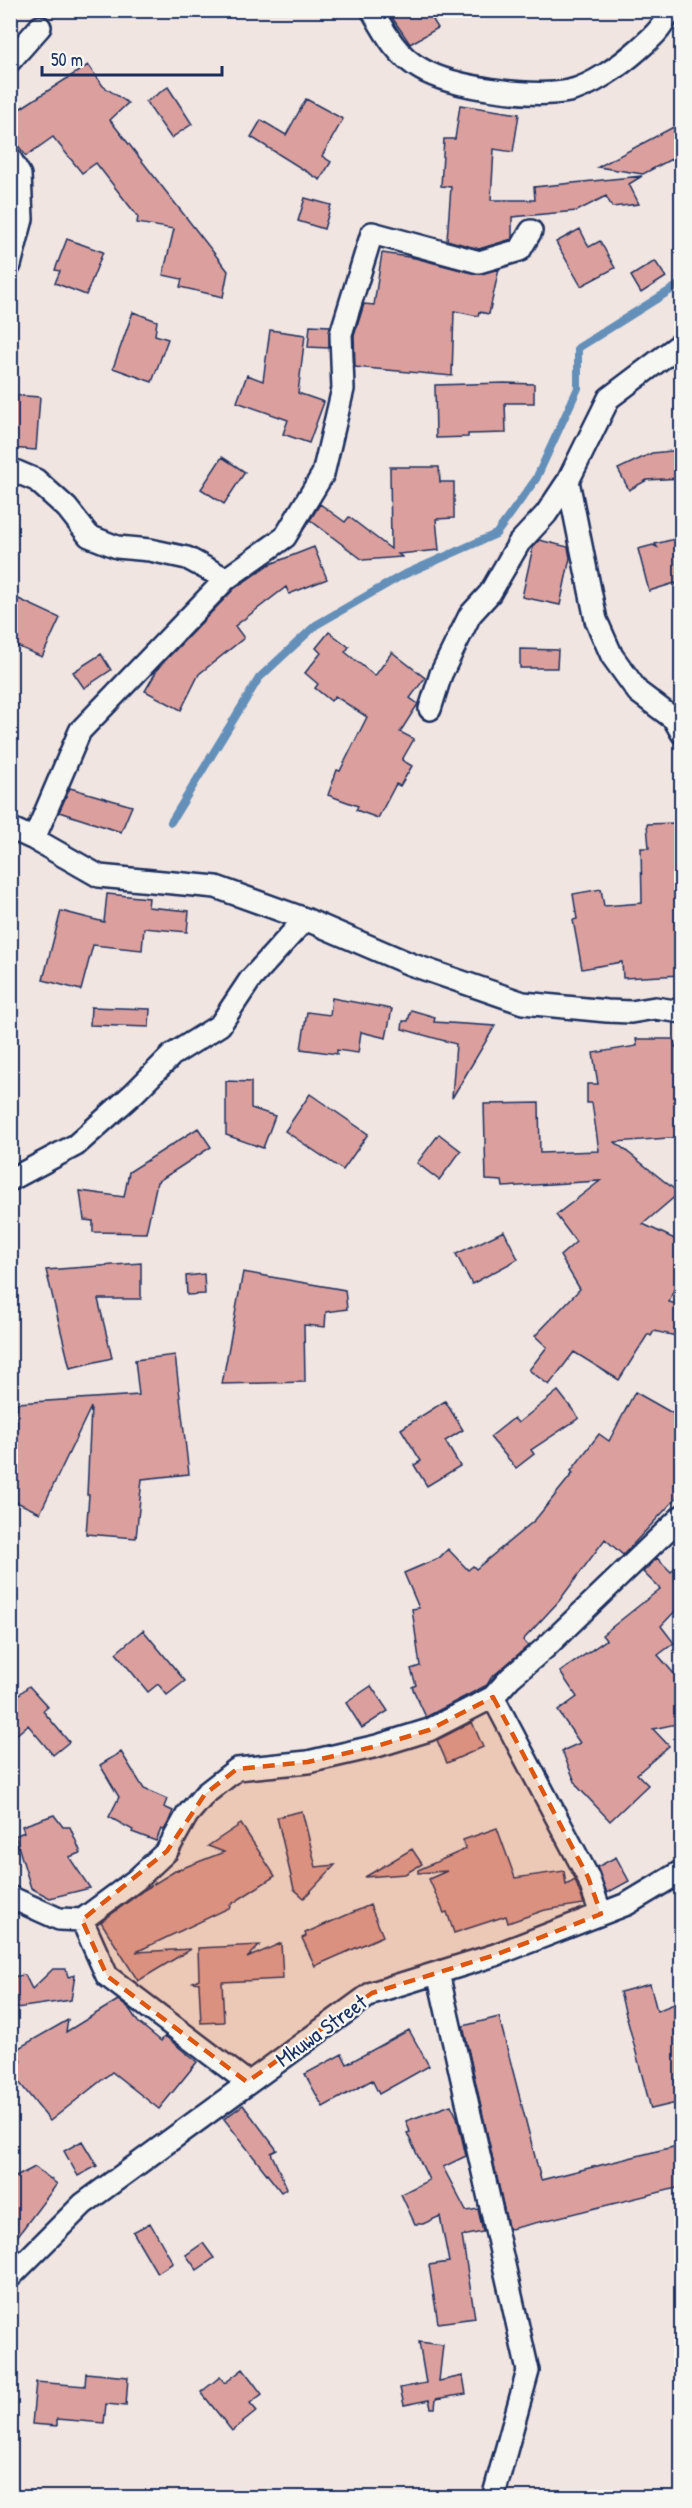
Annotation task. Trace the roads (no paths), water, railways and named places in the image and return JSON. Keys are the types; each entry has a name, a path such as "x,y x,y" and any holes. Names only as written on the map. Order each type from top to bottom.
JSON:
{"street":[{"path":"372,10 394,48 421,70 463,84 516,93 570,90 618,68 665,25 669,10"},
{"path":"10,61 39,27"},
{"path":"10,158 20,175 22,219 10,265"},
{"path":"34,839 80,732 226,579 285,537 323,474 343,389 341,334 372,233 479,262 519,250 531,231"},
{"path":"430,709 441,674 470,615 490,593 519,543 546,514 568,481 609,398 681,343"},
{"path":"10,469 36,480 67,508 89,536 117,547 150,550 187,558 226,579"},
{"path":"568,481 596,620 612,656 638,692 674,719 681,733"},
{"path":"10,828 99,876 216,887 305,919 410,964 524,1003 607,1011 631,1012 655,1008 681,1012"},
{"path":"10,1180 76,1145 134,1093 172,1054 220,1025 250,980 305,919"},
{"path":"10,1897 59,1919 82,1920 136,1880 167,1851 188,1815 205,1794 237,1768 309,1762 377,1746 429,1730 493,1697 510,1678 545,1648 681,1516"},
{"path":"493,1697 588,1877 601,1914"},
{"name":"Mkuwa Street","path":"10,2277 83,2204 247,2082 372,1993 495,1955 627,1904 681,1870"},
{"path":"82,1920 107,1977 247,2082"},
{"path":"438,1972 528,2371 493,2498"}],"waterway":[{"path":"171,822 259,678 316,625 401,576 496,534 536,479 578,388 578,348 682,283"}]}
